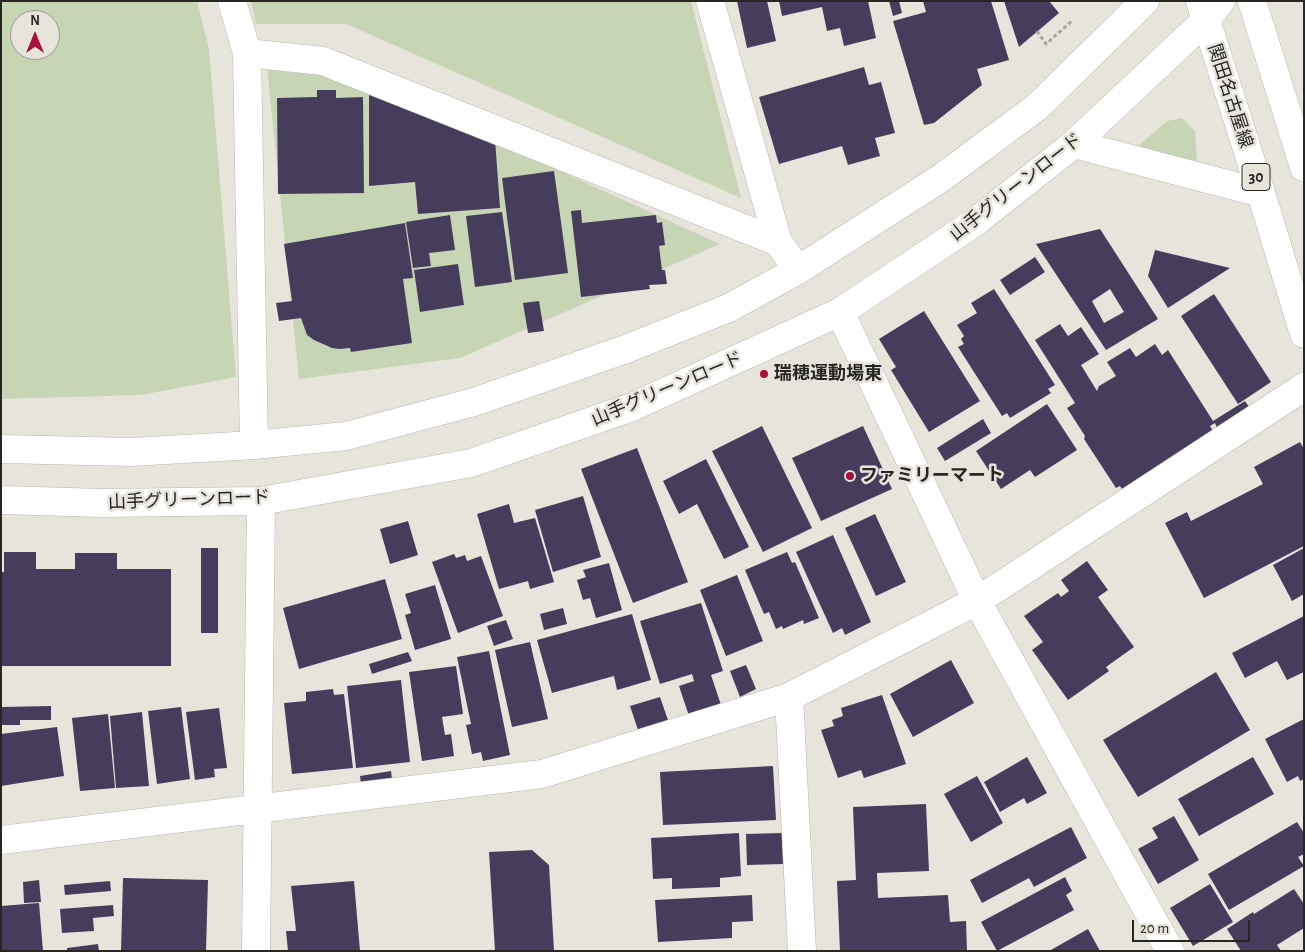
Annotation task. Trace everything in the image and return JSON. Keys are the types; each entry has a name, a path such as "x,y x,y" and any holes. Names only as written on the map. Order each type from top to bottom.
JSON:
{"street":[{"path":"232,1 247,53 254,445"},
{"path":"710,1 778,242 798,270"},
{"path":"1,449 131,452 254,445 346,436 474,402 626,349 728,308 798,270 941,178 1037,107 1145,1"},
{"path":"1252,1 1304,167"},
{"name":"山手グリーンロード","path":"1,500 103,503 261,500 471,463 632,407 840,312 974,223 1074,144 1209,8"},
{"name":"関田名古屋線","path":"1209,8 1261,193 1304,334"},
{"path":"247,53 323,61 778,242"},
{"path":"1074,144 1261,193"},
{"path":"840,312 977,601 1170,951"},
{"path":"1,840 542,774 789,697 977,601 1304,387"},
{"path":"256,951 261,500"},
{"path":"789,697 802,951"}],"path":[{"path":"1037,30 1046,44 1075,18"}],"green space":[{"path":"1,1 197,1 209,49 236,377 141,395 1,399"},
{"path":"251,1 691,1 741,198 346,24 256,24"},
{"path":"267,67 339,70 720,244 460,358 299,379"},
{"path":"1182,118 1195,131 1197,161 1138,146 1167,121"}],"building":[{"path":"737,1 767,1 776,41 747,48"},
{"path":"779,1 868,1 876,38 844,46 840,28 827,31 822,7 782,16"},
{"path":"889,1 899,1 902,13 893,16"},
{"path":"923,1 991,1 1009,60 977,69 982,85 934,123 924,125 893,21 926,12"},
{"path":"1004,1 1049,1 1059,13 1019,47"},
{"path":"864,67 869,85 881,82 895,133 875,138 880,156 848,165 842,146 779,164 759,97"},
{"path":"369,86 495,139 500,208 418,214 415,182 369,186"},
{"path":"317,90 336,90 336,98 363,97 364,193 278,194 277,98 317,97"},
{"path":"554,171 568,273 515,280 502,178"},
{"path":"581,210 582,223 656,215 657,223 662,222 665,245 659,246 662,270 665,270 667,284 649,285 650,289 581,297 571,211"},
{"path":"502,212 512,282 475,287 466,216"},
{"path":"450,215 455,250 429,253 431,266 413,268 406,222"},
{"path":"405,223 413,278 403,279 412,343 351,352 350,348 332,348 314,340 307,335 301,318 279,321 276,303 292,301 284,244"},
{"path":"1100,229 1158,319 1106,350 1036,244","holes":["1110,289 1124,312 1104,323 1092,301"]},
{"path":"1155,250 1230,268 1168,308 1148,276"},
{"path":"1035,257 1045,272 1010,295 1000,280"},
{"path":"458,264 464,305 420,312 414,270"},
{"path":"994,289 1055,385 1048,389 1051,393 1010,418 1007,413 1002,416 958,347 964,344 961,339 964,336 957,325 977,313 971,303"},
{"path":"1214,294 1271,382 1238,404 1181,316"},
{"path":"539,301 544,331 528,333 523,303"},
{"path":"924,311 980,401 929,432 891,370 896,367 879,339"},
{"path":"1060,324 1068,336 1081,327 1099,354 1081,365 1097,391 1099,386 1116,376 1107,362 1130,348 1136,357 1155,344 1162,355 1168,350 1213,421 1245,401 1249,407 1217,428 1215,423 1210,426 1213,431 1122,489 1120,486 1116,488 1084,439 1085,436 1067,408 1075,403 1035,340"},
{"path":"1047,404 1077,450 1035,477 1030,470 1001,489 976,451"},
{"path":"983,419 991,433 945,461 937,448"},
{"path":"762,426 812,528 763,552 712,451"},
{"path":"863,426 892,489 821,521 792,458"},
{"path":"1300,442 1304,449 1304,546 1204,598 1165,523 1187,512 1191,521 1263,484 1254,467"},
{"path":"637,448 688,582 633,603 581,469"},
{"path":"706,459 749,547 724,559 697,504 679,514 663,481"},
{"path":"583,496 601,557 553,572 535,510"},
{"path":"509,504 514,523 535,518 554,582 530,589 528,581 499,589 477,514"},
{"path":"875,514 906,582 876,596 845,528"},
{"path":"408,521 418,555 390,564 380,529"},
{"path":"833,535 871,622 845,635 842,628 833,633 796,552"},
{"path":"201,548 218,548 218,633 201,633"},
{"path":"1304,548 1304,594 1292,601 1273,565"},
{"path":"4,552 36,552 36,569 75,569 75,553 117,553 117,569 171,569 171,666 1,666 1,572 4,572"},
{"path":"787,552 792,563 795,562 819,618 804,624 803,620 783,629 782,626 776,629 769,612 764,614 745,570"},
{"path":"454,554 456,558 465,555 467,561 481,556 503,616 458,633 432,562"},
{"path":"1087,561 1108,590 1098,597 1134,647 1106,667 1109,671 1068,700 1032,650 1043,642 1024,616 1058,593 1061,597 1069,591 1061,580"},
{"path":"609,563 622,610 596,618 590,598 583,600 577,580 586,577 583,570"},
{"path":"737,575 763,641 726,656 700,590"},
{"path":"385,579 402,639 299,669 283,608"},
{"path":"435,585 451,639 415,650 405,615 411,613 405,594"},
{"path":"701,603 723,671 711,675 721,705 689,716 679,686 694,681 692,674 660,684 640,621"},
{"path":"563,608 567,624 544,630 540,614"},
{"path":"632,614 651,680 617,690 614,676 552,693 537,640"},
{"path":"1304,616 1304,672 1287,680 1277,661 1245,678 1232,653"},
{"path":"506,620 513,639 494,646 487,626"},
{"path":"530,642 548,719 512,727 495,650"},
{"path":"489,651 510,755 483,761 481,752 472,754 466,725 471,724 457,657"},
{"path":"408,652 412,661 372,674 369,664"},
{"path":"951,660 974,703 913,737 890,694"},
{"path":"746,665 756,689 740,697 730,671"},
{"path":"456,666 463,714 442,717 445,735 451,734 454,756 422,761 409,672"},
{"path":"1216,672 1250,730 1138,797 1103,740"},
{"path":"401,680 410,762 356,768 347,686"},
{"path":"333,689 334,695 344,694 353,768 292,774 284,703 306,701 306,692"},
{"path":"882,695 906,764 864,778 861,770 838,778 821,730 834,726 832,720 843,716 841,708"},
{"path":"660,697 669,723 639,733 630,706"},
{"path":"51,706 51,720 20,720 20,725 1,725 1,707"},
{"path":"181,707 190,779 157,784 148,711"},
{"path":"219,708 227,768 214,769 215,777 195,780 186,712"},
{"path":"142,712 149,786 116,788 110,716"},
{"path":"108,714 115,788 80,791 72,718"},
{"path":"1304,719 1304,779 1300,781 1298,776 1287,782 1265,739"},
{"path":"57,727 64,776 1,786 1,734"},
{"path":"1027,757 1047,793 1027,804 1024,798 1000,812 984,782"},
{"path":"1253,757 1274,794 1199,836 1178,799"},
{"path":"773,766 776,820 663,825 660,772"},
{"path":"391,771 393,788 362,792 360,776"},
{"path":"977,776 1003,823 971,842 944,794"},
{"path":"926,804 929,871 877,873 878,898 948,895 950,922 966,921 967,951 840,951 837,881 856,880 853,807"},
{"path":"1174,816 1199,860 1158,884 1138,849 1158,838 1152,828"},
{"path":"1297,822 1304,833 1304,854 1298,857 1304,866 1229,910 1208,874"},
{"path":"1071,827 1087,858 1034,887 1029,878 982,903 970,880"},
{"path":"739,833 741,876 720,878 720,887 672,889 672,878 653,879 651,838"},
{"path":"782,833 783,864 747,865 746,834"},
{"path":"532,850 549,865 554,951 495,951 489,852"},
{"path":"1065,877 1072,891 1066,895 1074,910 997,951 981,922"},
{"path":"123,878 208,880 206,951 121,951"},
{"path":"39,880 41,902 24,903 23,882"},
{"path":"110,881 111,891 65,895 64,885"},
{"path":"354,881 360,951 288,951 286,931 296,931 291,886"},
{"path":"1210,884 1233,922 1193,946 1170,908"},
{"path":"1294,889 1304,904 1304,928 1277,945 1281,951 1241,951 1227,929"},
{"path":"752,895 753,921 732,922 732,938 658,942 655,900"},
{"path":"39,903 43,951 1,951 1,906"},
{"path":"113,905 114,916 93,918 94,931 62,933 60,909"},
{"path":"1088,929 1100,951 1049,951"},
{"path":"98,944 99,951 67,951 67,948"}],"place":[{"name":"瑞穂運動場東","path":"764,374"},
{"name":"ファミリーマート","path":"850,476"}]}
